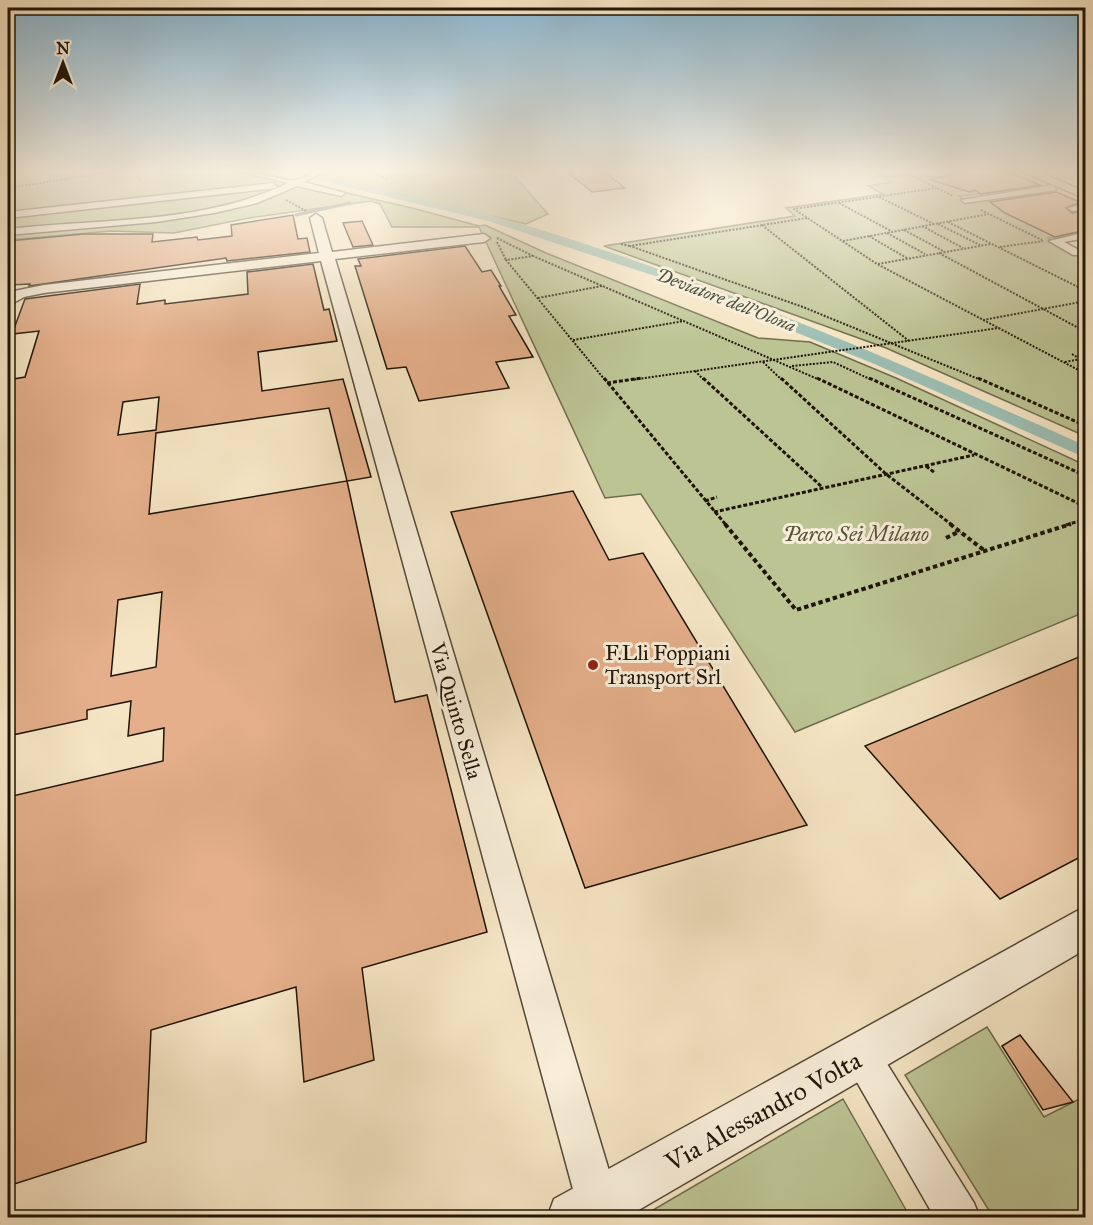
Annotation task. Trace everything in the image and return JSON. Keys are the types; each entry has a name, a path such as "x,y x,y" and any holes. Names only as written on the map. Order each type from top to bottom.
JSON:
{"street":[{"path":"8,232 61,227"},
{"name":"Via Quinto Sella","path":"318,227 585,1211"},
{"path":"1044,240 1086,234"},
{"path":"1086,234 1054,241 1077,253 1086,252"},
{"path":"14,298 44,289 484,238"},
{"name":"Via Alessandro Volta","path":"585,1211 1086,926"},
{"path":"861,1056 959,1218"}],"path":[{"path":"630,246 747,227"},
{"path":"764,227 909,341"},
{"path":"821,227 877,264 1086,374"},
{"path":"883,227 892,232"},
{"path":"842,241 916,227"},
{"path":"924,227 964,248"},
{"path":"943,227 980,245"},
{"path":"958,227 1086,291"},
{"path":"903,230 945,252"},
{"path":"699,231 704,234"},
{"path":"887,233 926,255"},
{"path":"868,236 908,258"},
{"path":"1086,507 777,359 533,256 495,237 506,260 796,610 1086,519"},
{"path":"999,248 1044,240"},
{"path":"638,241 643,244"},
{"path":"1019,242 1024,244"},
{"path":"621,244 771,294 897,343 1086,426"},
{"path":"877,264 991,244"},
{"path":"975,246 981,250"},
{"path":"939,253 1086,332"},
{"path":"1012,254 1020,253"},
{"path":"506,260 533,256"},
{"path":"918,257 922,259"},
{"path":"538,298 603,286"},
{"path":"983,320 1086,301"},
{"path":"572,340 686,321"},
{"path":"607,383 1000,328"},
{"path":"1072,354 1080,359"},
{"path":"1064,363 1086,358"},
{"path":"763,361 886,474 985,551"},
{"path":"791,366 834,362 1086,476"},
{"path":"694,371 823,488"},
{"path":"714,512 976,454"},
{"path":"925,466 935,473"},
{"path":"705,501 717,497"},
{"path":"946,538 960,531"}],"green space":[{"name":"Parco Sei Milano","path":"8,227 203,227 174,233 111,231 8,240"},
{"name":"Parco Sei Milano","path":"479,227 490,227 546,253 758,338 810,342 896,378 1085,465 1085,612 795,732 641,494 605,498"},
{"path":"724,227 1035,227 1045,232 1067,230 1074,233 1048,238 1085,256 1085,436 886,348 604,246"},
{"path":"987,1027 1044,1117 1085,1096 1085,1217 993,1217 905,1075"},
{"path":"843,1099 910,1217 641,1217"}],"building":[{"path":"231,227 296,227 298,239 307,238 310,252 227,261 226,258 29,286 30,284 8,285 8,241 84,234 153,234 152,242 232,236"},
{"path":"345,227 365,227 373,245 353,247"},
{"path":"1035,227 1086,227 1086,230 1055,237"},
{"path":"465,246 482,272 491,270 501,286 499,286 516,315 509,316 533,357 496,362 509,388 419,401 406,367 387,369 355,266 361,266 358,259"},
{"path":"313,264 324,310 329,309 337,341 258,352 262,391 343,379 371,477 347,481 395,702 427,695 487,932 362,968 374,1060 304,1082 296,987 151,1030 146,1142 8,1186 8,797 163,761 164,728 128,736 131,701 87,710 87,719 8,736 8,380 25,377 39,331 12,334 25,299 140,284 137,304 165,300 165,304 248,294 247,272","holes":["159,397 156,430 118,435 123,402","329,408 347,481 149,514 156,433","162,592 156,667 111,676 118,600"]},
{"path":"573,491 609,560 643,553 807,825 585,888 451,512"},
{"path":"1086,654 1086,854 1000,899 865,746"},
{"path":"1020,1035 1073,1102 1043,1110 1002,1046"}],"waterway":[{"name":"Deviatore dell'Olona","path":"522,227 665,275 807,330 1086,453"}],"place":[{"name":"F.Lli Foppiani Transport Srl","path":"593,665"}]}
